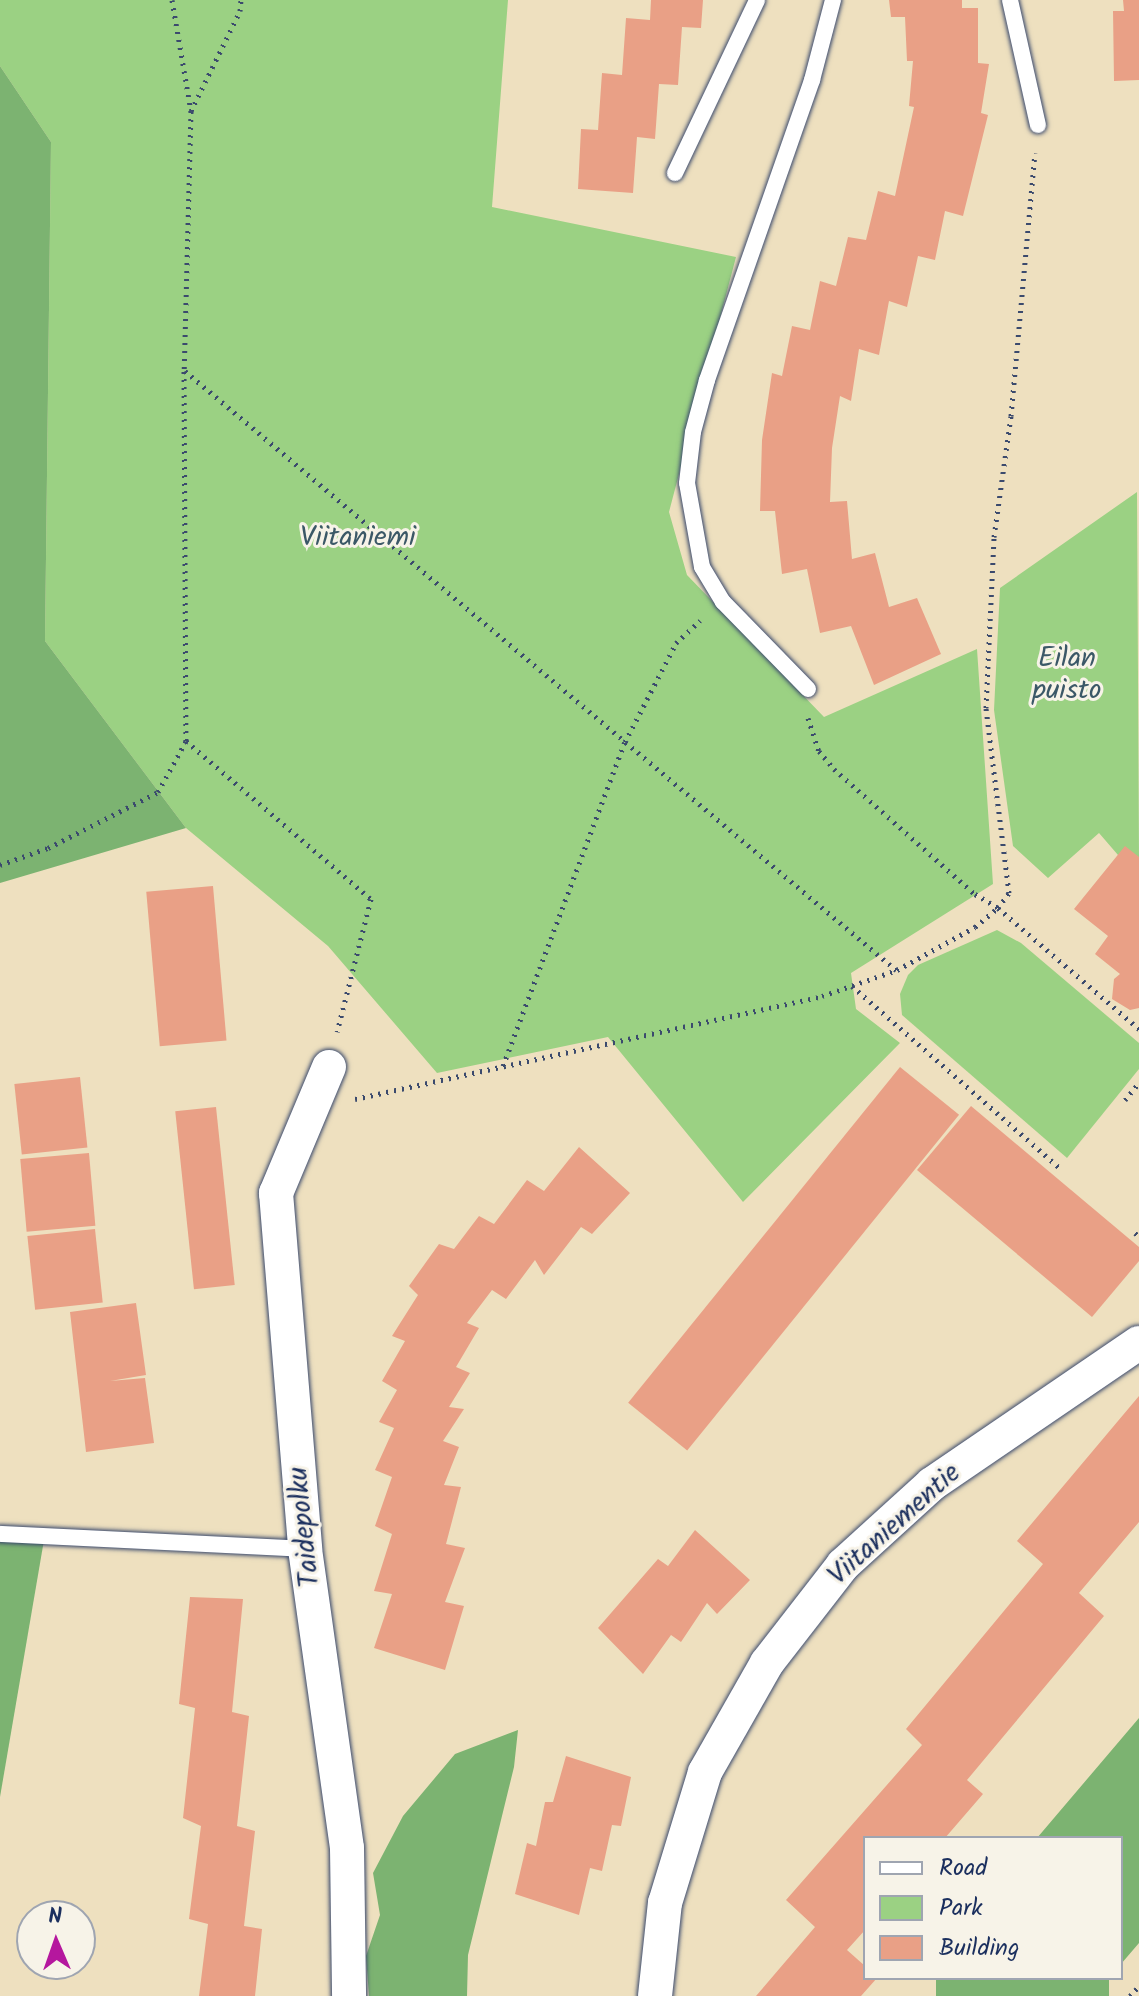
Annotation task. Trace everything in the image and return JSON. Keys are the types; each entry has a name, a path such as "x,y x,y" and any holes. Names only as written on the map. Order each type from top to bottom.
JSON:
{"street":[{"name":"Taidepolku","path":"329,1067 276,1193 305,1549 347,1848 349,1996"},
{"name":"Viitaniementie","path":"655,1996 665,1903 705,1772 767,1663 843,1565 932,1484 1139,1343"}],"lane":[{"path":"675,173 757,0"},
{"path":"808,689 723,602 702,567 687,483 693,432 707,380 812,80 833,0"},
{"path":"1010,0 1038,125"},
{"path":"0,1534 305,1549"}],"path":[{"path":"0,865 48,848 158,792 186,741 184,371 191,111 172,0"},
{"path":"191,111 240,11 241,0"},
{"path":"311,1109 822,996 897,970 975,927 998,908 1009,893 986,708 994,537 1011,416 1038,125"},
{"path":"184,371 897,970"},
{"path":"503,1067 625,742 676,643 723,602"},
{"path":"808,689 806,706 810,726 819,751 834,769 975,894 998,908 1139,1029"},
{"path":"186,741 371,899 329,1067"},
{"path":"851,986 1060,1168"},
{"path":"1125,1100 1139,1083"},
{"path":"1130,1996 1139,1986"}],"green space":[{"name":"Viitaniemi","path":"0,0 508,0 492,207 736,257 669,512 687,575 824,717 977,649 993,884 851,973 856,1009 900,1043 743,1202 608,1037 437,1073 328,946 186,828 45,641 51,142 0,66"},
{"path":"0,66 51,142 45,641 186,828 0,883"},
{"name":"Eilan puisto","path":"1137,492 1139,857 1118,855 1099,833 1048,878 1013,846 994,710 1000,588"},
{"path":"997,930 1021,943 1139,1043 1139,1069 1067,1158 902,1015 900,994 908,975 918,965"},
{"path":"0,1537 44,1540 0,1797"},
{"path":"1139,1718 1139,1943 1123,1962 1123,1836 1039,1836"},
{"path":"518,1730 514,1767 468,1955 467,1996 369,1996 366,1956 380,1915 373,1873 403,1816 455,1754"},
{"path":"936,1980 1109,1980 1109,1996 936,1996"}],"building":[{"path":"651,0 703,0 701,28 682,27 678,85 659,84 655,139 637,137 633,193 578,189 581,129 598,130 602,73 622,75 626,18 650,20"},
{"path":"889,0 962,0 962,8 978,8 978,63 989,64 981,113 988,115 963,216 945,211 935,260 918,256 907,307 889,301 879,355 859,349 851,401 840,396 832,448 830,502 847,501 852,559 875,553 889,607 917,598 941,654 874,685 851,626 820,633 807,569 782,574 775,511 760,511 762,440 772,373 782,376 792,326 810,330 820,281 836,286 848,237 866,240 878,191 895,196 914,107 909,106 913,61 907,61 905,17 891,17"},
{"path":"1123,0 1139,0 1139,80 1114,81 1113,11 1124,11"},
{"path":"1125,846 1139,857 1139,1008 1130,1010 1112,999 1114,979 1120,974 1095,954 1108,936 1074,909"},
{"path":"213,886 227,1040 160,1046 146,892"},
{"path":"900,1067 959,1115 687,1451 628,1403"},
{"path":"80,1077 87,1148 22,1155 14,1084"},
{"path":"971,1106 1139,1247 1139,1261 1092,1317 917,1170"},
{"path":"216,1107 235,1285 194,1289 175,1111"},
{"path":"579,1147 630,1193 592,1234 581,1227 544,1275 535,1260 506,1299 492,1290 467,1323 479,1328 456,1367 470,1373 449,1407 464,1409 443,1441 459,1447 444,1485 461,1487 446,1544 465,1548 445,1602 464,1606 445,1670 374,1648 392,1594 374,1591 392,1534 375,1526 392,1477 375,1470 394,1428 379,1422 397,1390 382,1381 405,1341 392,1336 418,1295 409,1286 439,1244 454,1249 479,1216 494,1224 527,1180 544,1191"},
{"path":"89,1153 95,1226 27,1232 20,1159"},
{"path":"95,1229 103,1303 35,1310 27,1236"},
{"path":"136,1303 146,1375 110,1381 145,1378 154,1443 86,1452 70,1312"},
{"path":"1139,1396 1139,1522 1079,1593 1104,1616 967,1780 983,1794 947,1836 863,1836 863,1932 847,1950 863,1964 863,1980 875,1980 861,1996 756,1996 815,1927 786,1900 922,1745 906,1729 1043,1564 1017,1541"},
{"path":"695,1530 750,1580 717,1614 707,1603 681,1642 671,1635 643,1674 598,1628 658,1559 668,1566"},
{"path":"190,1597 243,1599 232,1712 249,1716 237,1826 255,1831 244,1926 262,1929 255,1996 199,1996 208,1924 189,1919 201,1826 183,1818 195,1708 179,1704"},
{"path":"566,1756 631,1777 621,1826 612,1825 602,1871 590,1868 579,1915 515,1894 527,1843 536,1846 545,1802 553,1802"}]}
